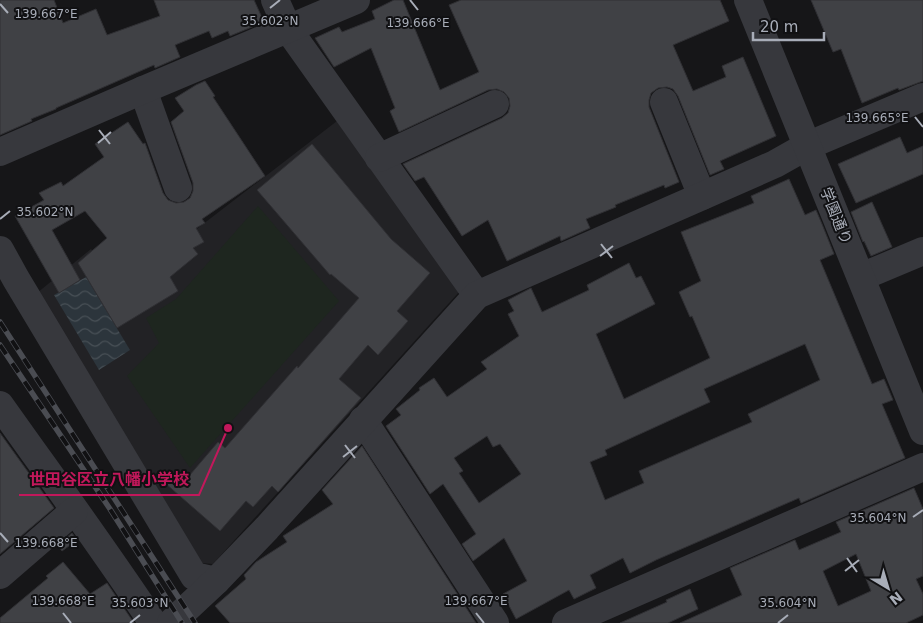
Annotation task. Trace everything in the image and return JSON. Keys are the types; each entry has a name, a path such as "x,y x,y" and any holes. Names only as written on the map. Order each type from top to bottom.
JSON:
{"street":[{"path":"275,0 288,29 477,295"},
{"path":"0,152 356,0"},
{"name":"学園通り","path":"748,0 923,432"},
{"path":"143,90 178,188"},
{"path":"171,623 216,581 266,528 477,295 775,164 807,146 923,96"},
{"path":"664,102 702,196"},
{"path":"380,158 495,104"},
{"path":"0,250 194,576 216,581"},
{"path":"861,277 923,251"},
{"path":"0,404 74,511 114,564 153,623"},
{"path":"363,420 495,623"},
{"path":"566,623 923,467"},
{"path":"0,575 74,511"}],"shaded area":[{"path":"337,121 459,292 213,564 202,563 37,293 91,249 124,285"},
{"path":"258,206 339,301 190,468 127,376 159,343 146,318 176,299"}],"water":[{"path":"86,277 130,350 99,370 54,295"}],"building":[{"path":"0,0 54,0 63,23 96,9 107,35 160,16 154,0 254,0 264,22 230,36 228,31 212,38 209,31 175,45 180,57 155,68 154,65 31,119 32,121 0,135"},
{"path":"394,0 403,0 440,90 479,72 449,5 461,0 720,0 729,21 673,45 693,91 726,77 722,66 743,57 776,136 720,161 724,169 710,175 678,96 673,89 667,87 658,88 651,93 649,107 679,182 665,188 664,185 615,205 616,207 586,219 590,228 561,241 560,236 507,261 488,220 462,236 424,177 415,181 403,164 502,118 508,113 510,106 509,98 504,92 497,89 488,90 399,132 390,111 395,108 371,48 334,67 315,38 339,27 342,32 375,19 372,11"},
{"path":"811,0 923,0 923,81 899,90 898,88 862,103 841,49 833,52"},
{"path":"205,81 215,96 213,97 265,176 202,219 205,223 196,228 204,242 193,248 198,254 170,277 178,291 117,328 78,263 107,238 85,211 52,230 80,280 59,293 15,216 44,200 39,193 61,182 63,186 104,157 95,144 128,122 143,144 145,143 163,193 168,200 176,203 184,202 190,198 193,191 193,183 171,122 184,111 175,98"},
{"path":"900,137 907,153 923,146 923,174 856,203 838,164"},
{"path":"312,144 391,239 430,273 397,311 408,321 378,355 368,345 339,379 361,398 278,492 272,486 253,507 246,501 220,531 165,483 186,471 189,476 218,442 225,448 359,298 330,275 257,190"},
{"path":"789,179 805,215 816,210 834,254 820,260 872,384 884,379 893,400 882,404 905,458 801,503 799,498 630,573 623,558 590,575 596,588 574,599 569,590 516,619 503,594 527,581 504,538 473,561 462,544 476,534 443,484 430,494 386,426 401,415 396,409 420,390 419,388 434,378 447,397 487,369 481,362 519,336 508,314 514,311 508,300 531,288 542,312 589,290 587,285 629,263 636,278 641,276 655,304 596,334 624,399 710,358 692,316 690,317 679,292 701,281 681,232 754,203 751,196","holes":["805,344 820,380 748,414 752,422 639,471 644,483 605,500 590,462 607,455 605,450 710,402 704,389","487,436 493,447 500,444 521,474 479,503 459,473 463,471 454,458"]},
{"path":"872,202 892,247 871,256 851,212"},
{"path":"0,433 54,508 0,554"},
{"path":"362,446 476,623 230,623 215,606 246,579 244,575 256,562 287,542 283,536 333,504 322,490"},
{"path":"914,488 923,509 923,576 916,579 923,594 923,615 906,623 680,623 742,595 730,568 795,540 799,550 841,532 836,522","holes":["856,554 871,591 838,606 823,571"]},
{"path":"72,533 77,540 62,551 58,545"},
{"path":"63,562 90,594 107,583 134,623 0,623 0,618 48,578 46,576"},
{"path":"690,589 698,609 668,623 620,623 667,602 666,600"}],"railway":[{"path":"0,322 195,623"},
{"path":"0,345 110,509 182,623"}],"place":[{"name":"世田谷区立八幡小学校","path":"228,428"}]}
